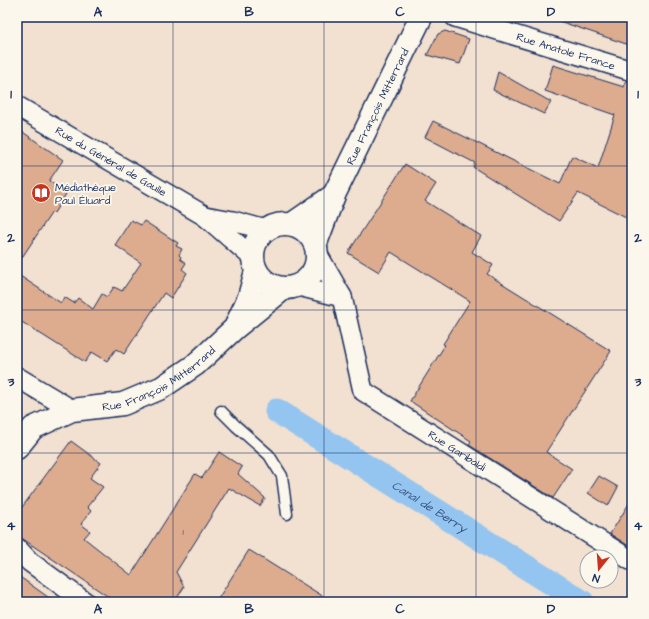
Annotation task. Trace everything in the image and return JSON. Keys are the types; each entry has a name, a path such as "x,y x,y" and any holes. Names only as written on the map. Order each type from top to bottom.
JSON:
{"main road":[{"name":"Rue François Mitterrand","path":"317,249 334,195 420,17"},
{"name":"Rue François Mitterrand","path":"292,224 334,195"},
{"path":"279,224 292,224 306,231 317,249 313,274 291,288 267,284 254,264 256,242 266,230 279,224"},
{"name":"Rue François Mitterrand","path":"235,328 249,297 254,264"},
{"name":"Rue François Mitterrand","path":"17,448 33,428 72,410 123,404 161,388 195,365 235,328 291,288"}],"street":[{"name":"Rue Anatole France","path":"455,17 632,71"},
{"name":"Rue du Général de Gaulle","path":"17,106 205,216 254,264"},
{"name":"Rue du Général de Gaulle","path":"205,216 233,221 266,230"},
{"name":"Rue Garibaldi","path":"317,249 342,298 363,391 632,561"},
{"path":"291,288 342,298"},
{"path":"17,377 72,410"},
{"path":"17,548 23,560 85,602"}],"lane":[{"path":"221,412 269,455 282,476 287,514"}],"building":[{"path":"556,17 632,17 632,46 556,20"},
{"path":"445,31 469,39 460,64 427,55 438,34"},
{"path":"553,65 624,87 626,81 632,82 632,220 578,193 559,221 473,167 475,163 425,137 433,121 560,184 572,156 598,168 615,115 545,91"},
{"path":"498,72 551,102 544,114 493,90"},
{"name":"Médiathèque Paul Éluard","path":"17,128 63,160 49,181 66,194 54,213 52,212 17,265"},
{"path":"405,164 436,184 425,201 481,236 472,252 493,265 487,274 611,351 546,452 572,469 553,498 469,445 471,441 410,401 445,345 443,344 470,301 391,252 379,272 348,253"},
{"path":"131,220 141,225 144,221 178,243 176,246 182,249 179,255 181,257 180,259 186,263 182,269 187,273 171,298 164,293 124,354 116,349 107,361 92,352 85,362 17,319 17,274 61,303 64,297 74,303 78,298 93,309 102,294 107,297 114,287 122,291 141,263 115,245"},
{"path":"71,441 101,463 90,478 103,487 87,507 91,511 81,524 90,531 84,538 131,575 195,474 202,478 219,452 242,467 238,474 265,498 260,506 229,488 176,572 184,587 175,601 116,602 17,535 17,514"},
{"path":"599,476 618,487 608,506 588,493"},
{"path":"632,499 632,548 610,534"},
{"path":"249,550 332,602 216,602"},
{"path":"17,575 55,602 17,602"}],"waterway":[{"name":"Canal de Berry","path":"277,411 582,602"}],"place":[{"name":"Médiathèque Paul Éluard","path":"41,193"}]}
